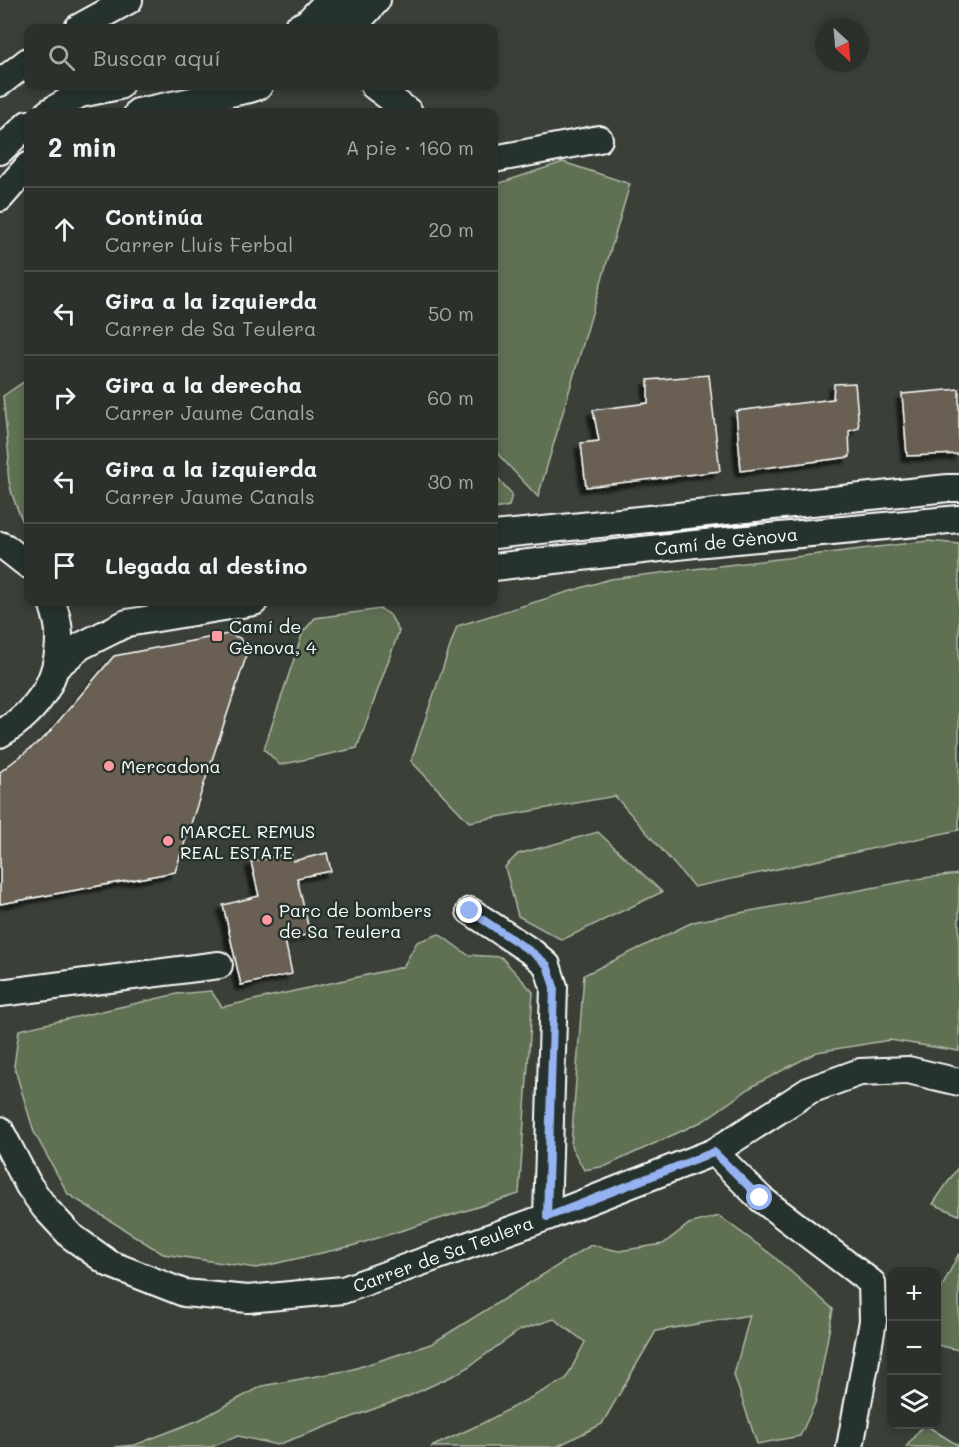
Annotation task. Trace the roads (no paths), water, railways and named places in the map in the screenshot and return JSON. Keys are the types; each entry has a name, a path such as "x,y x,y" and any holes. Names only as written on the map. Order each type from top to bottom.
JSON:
{"street":[{"path":"85,24 129,0"},
{"path":"305,24 329,0"},
{"path":"334,24 337,15 351,0"},
{"path":"356,24 377,0"},
{"path":"56,108 80,94 100,90"},
{"path":"157,108 245,90"},
{"path":"379,90 404,108"},
{"path":"0,152 24,128"},
{"path":"498,158 599,139"},
{"path":"0,198 24,171"},
{"name":"Camí de Gènova","path":"498,535 959,488"},
{"name":"Camí de Gènova","path":"498,567 695,544 959,519"},
{"path":"2,541 24,561"},
{"path":"0,734 20,722 42,698 56,667 60,632 53,606"},
{"path":"56,667 81,646 128,623 230,606"},
{"path":"470,911 547,965 554,987 547,1217"},
{"path":"0,993 219,965"},
{"name":"Carrer de Sa Teulera","path":"0,1130 29,1186 71,1236 110,1264 184,1293 248,1299 343,1290 547,1217 714,1152 810,1090 860,1072 908,1070 959,1082"},
{"path":"714,1152 760,1198 872,1283 873,1321 850,1447"}],"place":[{"name":"Camí de Gènova, 4","path":"217,636"},
{"name":"Mercadona","path":"109,766"},
{"name":"MARCEL REMUS REAL ESTATE","path":"168,841"},
{"name":"Parc de bombers de Sa Teulera","path":"267,920"}]}
